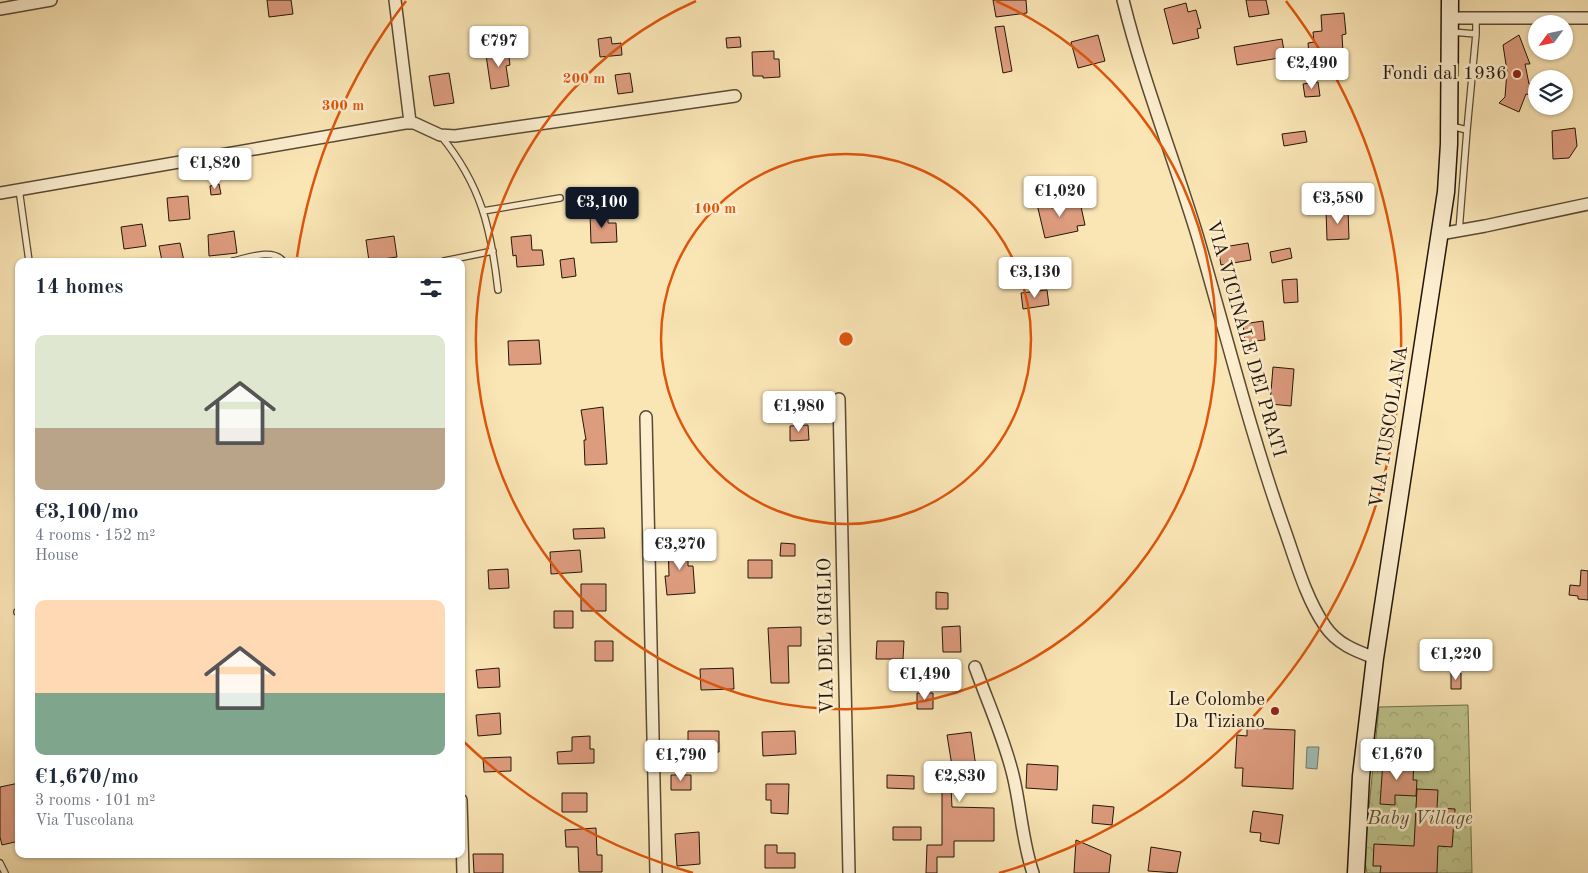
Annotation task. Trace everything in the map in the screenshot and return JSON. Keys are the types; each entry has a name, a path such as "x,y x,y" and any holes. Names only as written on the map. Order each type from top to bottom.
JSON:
{"main road":[{"name":"VIA TUSCOLANA","path":"1358,869 1362,767 1375,658 1440,234 1447,177 1450,0"}],"street":[{"path":"0,9 51,0"},
{"path":"395,0 410,122"},
{"name":"VIA VICINALE DEI PRATI","path":"1123,0 1135,45 1198,237 1266,473 1303,578 1321,620 1331,634 1348,647 1375,658"},
{"path":"1450,25 1476,18 1588,18"},
{"path":"0,193 410,122 440,135 455,136 735,96"},
{"path":"1440,234 1588,204"},
{"name":"VIA DEL GIGLIO","path":"839,399 849,873"},
{"path":"646,416 656,873"},
{"path":"975,667 1011,768 1025,846 1033,873"},
{"path":"463,858 463,873"}],"lane":[{"path":"1459,230 1476,18"},
{"path":"1450,25 1476,34"},
{"path":"1449,125 1467,130"},
{"path":"440,135 456,154 466,171 483,211 493,251 498,290"},
{"path":"18,190 29,258"},
{"path":"483,211 560,198"},
{"path":"459,258 493,251"},
{"path":"250,258 272,254 281,258"},
{"path":"0,863 5,873"}],"green space":[{"name":"Baby Village","path":"1468,705 1472,873 1367,873 1364,857 1379,707"}],"water":[{"path":"1307,747 1319,747 1317,769 1306,768"}],"building":[{"path":"267,0 291,0 293,14 269,17"},
{"path":"993,0 1026,0 1027,13 996,17"},
{"path":"1246,0 1266,0 1269,14 1249,17"},
{"path":"1186,3 1188,12 1196,10 1201,28 1197,29 1199,38 1173,44 1164,9"},
{"path":"1344,13 1346,34 1342,35 1343,52 1309,55 1308,43 1314,42 1313,32 1322,31 1321,15"},
{"path":"1004,26 1012,71 1003,73 995,27"},
{"path":"1098,35 1105,61 1078,68 1071,42"},
{"name":"Fondi dal 1936","path":"1519,35 1530,64 1525,64 1528,79 1528,94 1526,94 1519,112 1499,103 1505,97 1507,71 1503,45"},
{"path":"611,37 612,44 621,43 622,55 600,57 598,39"},
{"path":"740,37 741,47 727,48 726,38"},
{"path":"1282,39 1285,57 1237,65 1234,47"},
{"path":"508,48 510,65 506,66 509,86 491,89 486,55 494,54 494,49"},
{"path":"774,51 774,59 779,59 780,77 763,78 763,76 753,76 752,52"},
{"path":"449,73 454,103 434,106 429,76"},
{"path":"630,73 633,92 618,94 615,75"},
{"path":"1318,82 1320,96 1305,97 1303,84"},
{"path":"1575,128 1577,146 1569,158 1553,159 1552,131"},
{"path":"1305,131 1307,142 1284,146 1282,134"},
{"path":"219,184 221,194 211,195 210,186"},
{"path":"188,196 190,219 169,221 167,198"},
{"path":"1049,197 1051,208 1080,202 1085,225 1077,226 1078,231 1045,238 1036,200"},
{"path":"1348,209 1349,239 1327,240 1326,210"},
{"path":"608,212 608,223 616,223 617,242 591,243 590,213"},
{"path":"142,224 146,246 124,249 121,227"},
{"path":"234,231 237,253 209,256 208,235"},
{"path":"531,235 532,250 542,250 544,265 517,267 516,255 513,256 511,237"},
{"path":"394,236 397,257 369,258 366,240"},
{"path":"180,243 183,258 161,258 159,246"},
{"path":"1248,243 1251,260 1221,265 1218,248"},
{"path":"1290,248 1292,258 1272,263 1270,252"},
{"path":"574,258 576,276 562,278 560,260"},
{"path":"1297,279 1298,302 1284,303 1282,280"},
{"path":"1047,290 1049,305 1023,309 1021,293"},
{"path":"1263,321 1265,340 1245,342 1243,324"},
{"path":"539,340 541,364 509,365 508,341"},
{"path":"1273,367 1294,369 1291,406 1270,404"},
{"path":"603,407 607,464 585,465 584,440 586,440 581,410"},
{"path":"808,425 809,440 790,441 790,426"},
{"path":"604,528 605,538 574,539 573,529"},
{"path":"668,543 688,543 688,566 693,566 695,593 667,595 665,576 669,576"},
{"path":"781,543 795,544 795,556 780,556"},
{"path":"580,550 582,572 551,574 550,552"},
{"path":"748,560 772,560 772,578 748,578"},
{"path":"508,569 509,588 489,589 488,570"},
{"path":"1581,570 1588,571 1588,600 1578,599 1578,596 1569,595 1570,585 1580,586"},
{"path":"581,584 606,584 606,611 581,611"},
{"path":"936,592 948,593 948,609 936,609"},
{"path":"554,611 573,611 573,628 554,628"},
{"path":"960,626 961,652 943,652 942,627"},
{"path":"801,627 801,646 788,646 789,683 771,683 768,628"},
{"path":"595,641 613,641 613,661 595,661"},
{"path":"877,641 904,641 903,659 876,659"},
{"path":"499,668 500,687 478,688 476,670"},
{"path":"733,668 734,689 701,690 700,669"},
{"path":"1451,672 1461,673 1461,689 1451,689"},
{"path":"917,693 933,693 933,709 917,709"},
{"path":"500,713 501,734 478,736 476,715"},
{"path":"1247,728 1295,730 1293,789 1242,786 1243,768 1235,768 1237,735 1247,736"},
{"path":"688,731 719,731 719,752 688,753"},
{"path":"795,731 796,754 763,756 762,732"},
{"path":"971,732 976,767 981,767 981,788 951,787 952,807 994,808 994,841 954,841 954,857 937,857 937,873 926,873 927,845 942,845 942,766 952,766 947,735"},
{"path":"590,736 590,749 594,749 594,763 558,764 557,752 572,751 572,737"},
{"path":"511,757 511,771 484,772 483,758"},
{"path":"1383,761 1414,763 1413,780 1417,780 1416,796 1395,795 1395,805 1380,804"},
{"path":"1027,764 1058,766 1057,790 1026,788"},
{"path":"671,775 691,775 691,790 671,790"},
{"path":"887,775 914,776 914,789 887,788"},
{"path":"15,784 15,842 2,845 0,837 0,787"},
{"path":"766,784 789,784 788,814 771,813 771,800 766,800"},
{"path":"1417,789 1438,790 1437,808 1455,809 1452,847 1438,846 1437,873 1380,873 1381,866 1373,866 1374,844 1414,846"},
{"path":"562,793 587,793 587,812 562,812"},
{"path":"1093,805 1114,807 1112,825 1092,823"},
{"path":"1253,811 1283,815 1279,844 1260,841 1261,833 1250,832"},
{"path":"893,827 921,827 921,840 893,840"},
{"path":"596,828 597,855 602,855 602,872 579,872 578,847 566,847 565,830"},
{"path":"699,832 700,864 677,866 675,834"},
{"path":"1076,840 1111,855 1109,873 1074,873"},
{"path":"765,845 777,845 777,853 795,853 795,868 765,868"},
{"path":"1151,847 1181,852 1177,873 1148,871"},
{"path":"473,854 503,854 503,873 474,873"}],"place":[{"name":"Fondi dal 1936","path":"1517,74"},
{"name":"Le Colombe Da Tiziano","path":"1275,711"}]}
